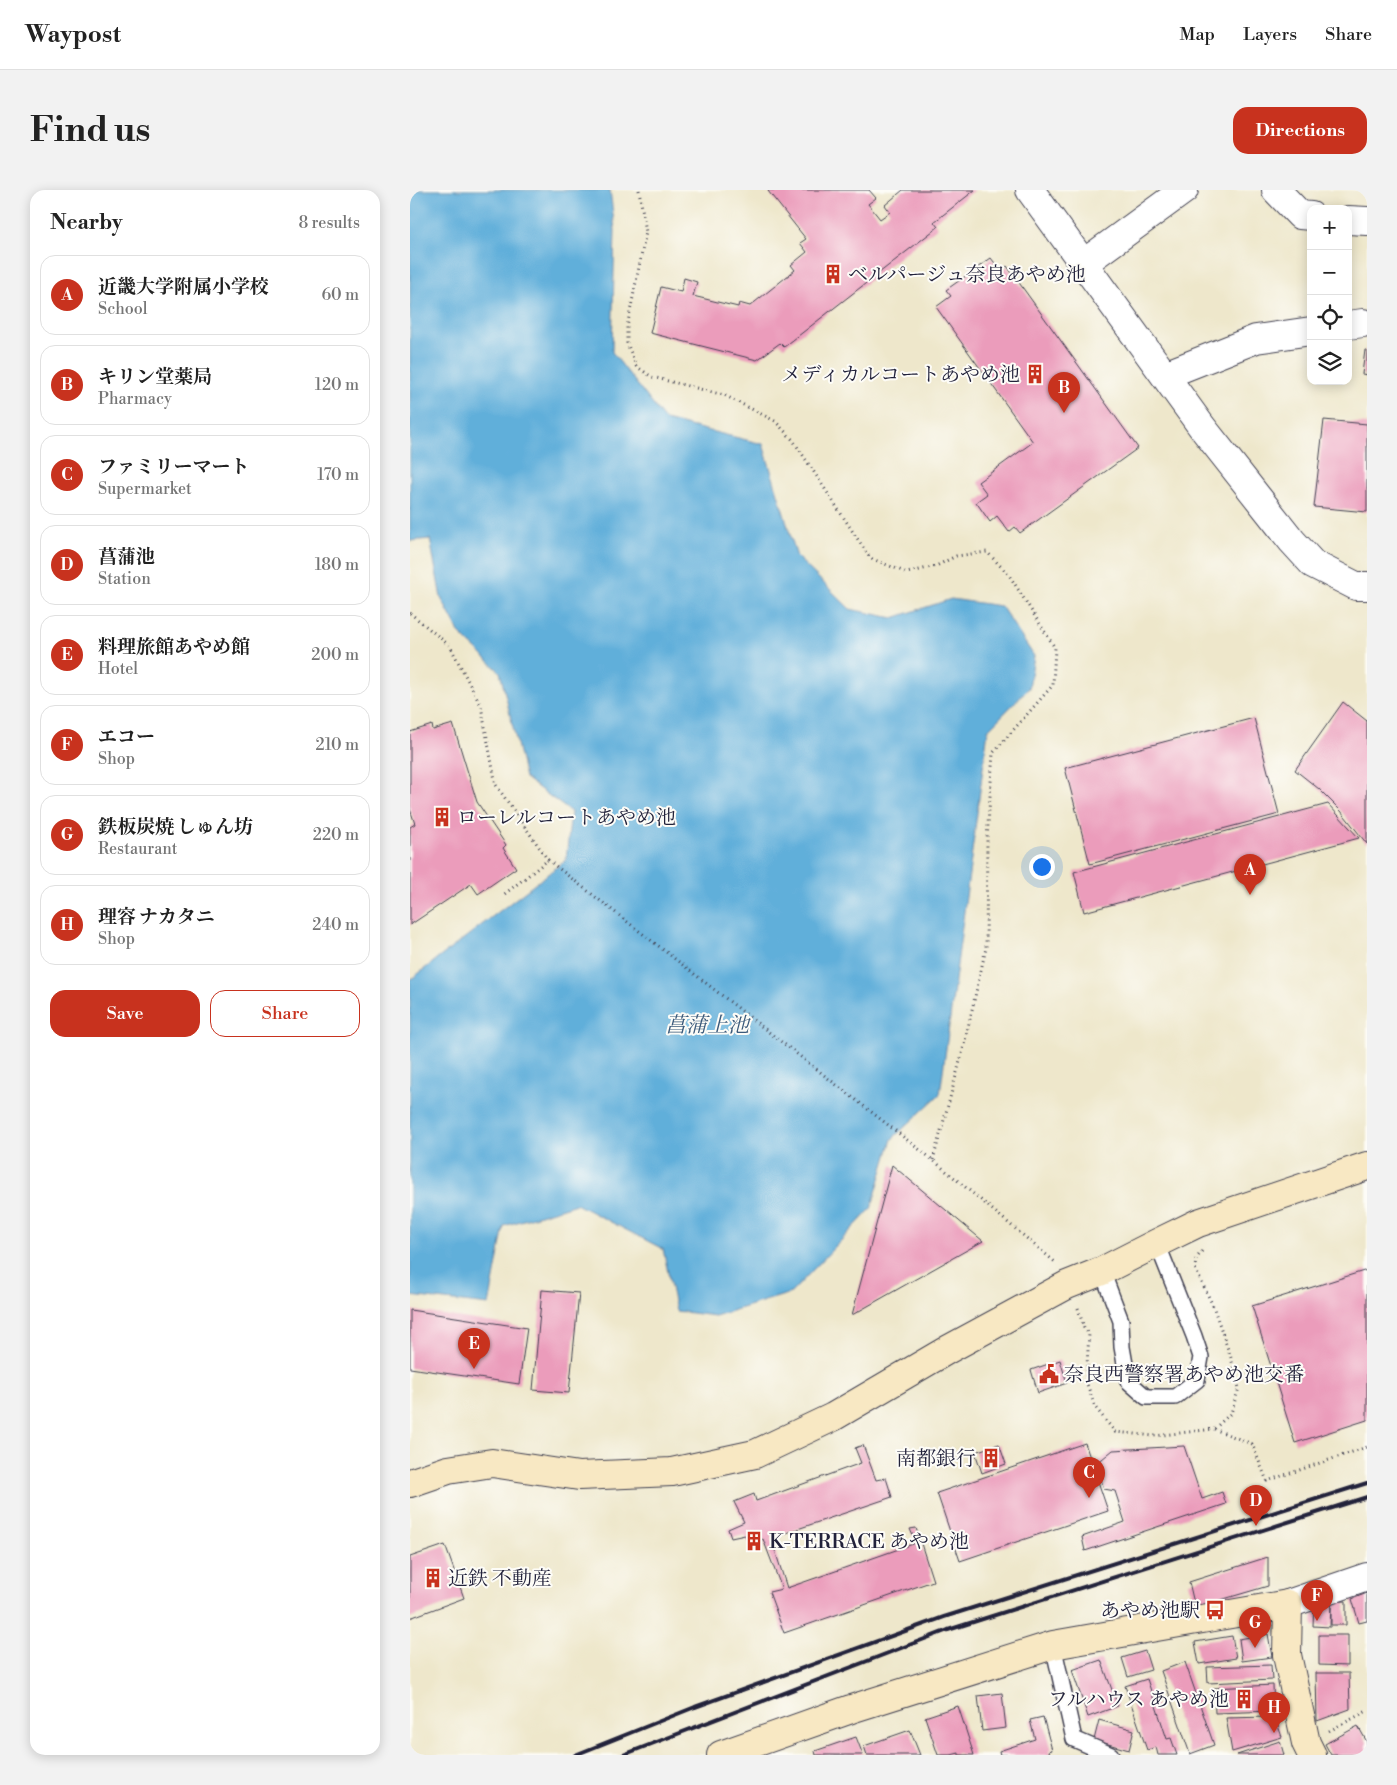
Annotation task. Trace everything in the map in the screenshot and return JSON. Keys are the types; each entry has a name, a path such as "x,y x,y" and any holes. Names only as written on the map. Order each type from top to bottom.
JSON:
{"street":[{"path":"1084,263 1184,190"},
{"path":"1276,190 1300,216 1307,216"},
{"path":"1034,191 1202,427 1292,541 1313,564 1356,586 1367,586"},
{"path":"1352,220 1367,221"},
{"path":"1165,375 1256,339 1307,332"},
{"path":"412,1476 492,1463 579,1476 672,1472 755,1454 833,1417 949,1349 1067,1285 1102,1271 1156,1243 1198,1224 1367,1166"},
{"path":"721,1755 851,1709 1052,1645 1288,1604 1367,1577"},
{"path":"1288,1604 1287,1655 1309,1749"}],"lane":[{"path":"1102,1271 1121,1321 1122,1347 1128,1382 1146,1396 1175,1397 1197,1380 1201,1357 1156,1243"},
{"path":"1052,1645 1074,1739 1111,1755"}],"path":[{"path":"639,190 646,232 627,327 627,343 636,366 652,377 724,395 774,420 793,440 870,558 907,573 936,566 956,556 987,552 1009,575 1055,648 1053,685 993,753 987,839 986,948 962,1054 933,1160"},
{"path":"410,613 450,646 481,706 496,785 548,860 903,1136 1056,1263"},
{"path":"502,896 548,860"},
{"path":"1208,1245 1196,1258 1195,1268 1213,1306 1231,1358 1238,1388 1231,1413 1214,1429"},
{"path":"1267,1481 1367,1447"},
{"path":"1309,1749 1367,1711"}],"water":[{"name":"菖蒲上池","path":"410,190 610,190 615,230 612,352 665,420 763,444 797,557 850,609 893,618 951,599 1001,606 1034,656 1029,688 988,730 940,1094 892,1139 871,1209 791,1293 715,1316 676,1311 663,1249 576,1204 504,1226 489,1305 410,1296 410,980 566,860 571,812 525,778 500,672 460,634 441,598 430,539 410,541"}],"building":[{"name":"ベルパージュ奈良あやめ池","path":"769,190 869,190 876,198 868,204 880,219 890,212 885,205 903,190 975,190 934,222 938,227 784,347 780,343 757,360 650,333 661,287 681,292 684,278 697,282 693,296 738,307 739,303 750,306 795,270 791,265 807,252 800,243 806,239"},
{"name":"メディカルコートあやめ池","path":"991,258 1001,271 1007,266 1138,448 1020,533 1015,527 1009,532 997,516 990,522 976,502 987,494 978,482 1033,442 936,307 951,296 946,290"},
{"path":"1365,350 1367,350 1367,375 1362,374"},
{"path":"1324,420 1367,424 1367,512 1314,507"},
{"path":"1343,702 1367,721 1367,844 1341,811 1319,789 1295,770"},
{"path":"1254,718 1279,814 1090,864 1065,768"},
{"name":"ローレルコートあやめ池","path":"453,724 477,802 506,845 503,848 516,868 478,894 471,884 410,925 410,827 415,824 410,809 410,732 432,725 433,730"},
{"path":"1328,804 1359,838 1084,912 1074,872"},
{"path":"892,1165 983,1241 852,1315"},
{"path":"1367,1270 1367,1420 1295,1443 1252,1306"},
{"path":"542,1290 579,1293 569,1393 533,1390"},
{"path":"410,1310 527,1328 519,1384 410,1368"},
{"path":"1060,1360 1067,1383 1038,1393 1031,1370"},
{"path":"1085,1443 1108,1511 960,1561 937,1493"},
{"name":"南都銀行","path":"999,1444 1006,1464 982,1473 975,1452"},
{"name":"K-TERRACE あやめ池","path":"863,1445 876,1480 886,1478 892,1497 771,1538 787,1588 916,1543 910,1529 916,1528 933,1581 784,1633 769,1592 782,1589 763,1539 750,1545 745,1535 731,1538 728,1529 744,1522 734,1502 754,1494 756,1501 861,1463 855,1448"},
{"path":"1184,1446 1202,1499 1222,1492 1226,1504 1085,1551 1082,1537 1125,1522 1115,1491 1104,1489 1096,1464 1113,1450"},
{"name":"近鉄 不動産","path":"445,1545 464,1598 410,1618 410,1557"},
{"path":"1268,1557 1268,1586 1200,1606 1193,1599 1189,1582"},
{"path":"1367,1593 1367,1621 1359,1623 1352,1599"},
{"path":"1346,1601 1346,1625 1331,1625 1331,1605 1330,1627 1313,1626 1314,1602"},
{"path":"1268,1634 1272,1657 1242,1661 1239,1639"},
{"path":"1319,1635 1348,1635 1348,1666 1319,1665"},
{"path":"1232,1636 1236,1658 1199,1664 1195,1642"},
{"path":"1145,1651 1151,1670 1128,1677 1122,1658"},
{"path":"1101,1660 1118,1706 1088,1717 1072,1670"},
{"path":"1185,1662 1214,1745 1190,1754 1161,1671"},
{"path":"1271,1665 1272,1680 1208,1683 1207,1667"},
{"path":"1316,1673 1349,1673 1350,1709 1317,1721"},
{"path":"1147,1679 1167,1739 1171,1738 1177,1755 1158,1755 1156,1747 1147,1750 1125,1686"},
{"name":"フルハウス あやめ池","path":"1273,1685 1274,1711 1215,1713 1214,1688"},
{"path":"1002,1693 1006,1728 982,1731 978,1696"},
{"path":"958,1706 974,1755 959,1755 959,1753 938,1755 925,1717"},
{"path":"1043,1717 1052,1750 1049,1751 1050,1755 1000,1755 999,1751 1035,1739 1030,1720"},
{"path":"1269,1717 1272,1726 1277,1723 1282,1737 1232,1752 1226,1718"},
{"path":"1099,1720 1134,1730 1129,1750 1094,1740"},
{"path":"1358,1726 1367,1742 1367,1755 1331,1755 1325,1744"},
{"path":"910,1730 920,1755 867,1755 864,1746"},
{"path":"856,1737 863,1755 816,1755 815,1751"},
{"path":"1280,1741 1284,1755 1237,1755"}],"railway":[{"path":"575,1755 695,1707 944,1617 1367,1483"},
{"path":"623,1755 948,1630 1367,1497"}],"place":[{"name":"ベルパージュ奈良あやめ池","path":"833,274"},
{"name":"メディカルコートあやめ池","path":"1035,374"},
{"name":"キリン堂薬局","path":"1064,413"},
{"name":"ローレルコートあやめ池","path":"442,817"},
{"name":"近畿大学附属小学校","path":"1250,895"},
{"name":"料理旅館あやめ館","path":"474,1369"},
{"name":"奈良西警察署あやめ池交番","path":"1049,1374"},
{"name":"南都銀行","path":"991,1458"},
{"name":"ファミリーマート","path":"1089,1498"},
{"name":"菖蒲池","path":"1256,1526"},
{"name":"K-TERRACE あやめ池","path":"754,1541"},
{"name":"近鉄 不動産","path":"433,1578"},
{"name":"あやめ池駅","path":"1215,1610"},
{"name":"エコー","path":"1317,1621"},
{"name":"鉄板炭焼 しゅん坊","path":"1255,1648"},
{"name":"フルハウス あやめ池","path":"1244,1699"},
{"name":"理容 ナカタニ","path":"1274,1733"}]}
